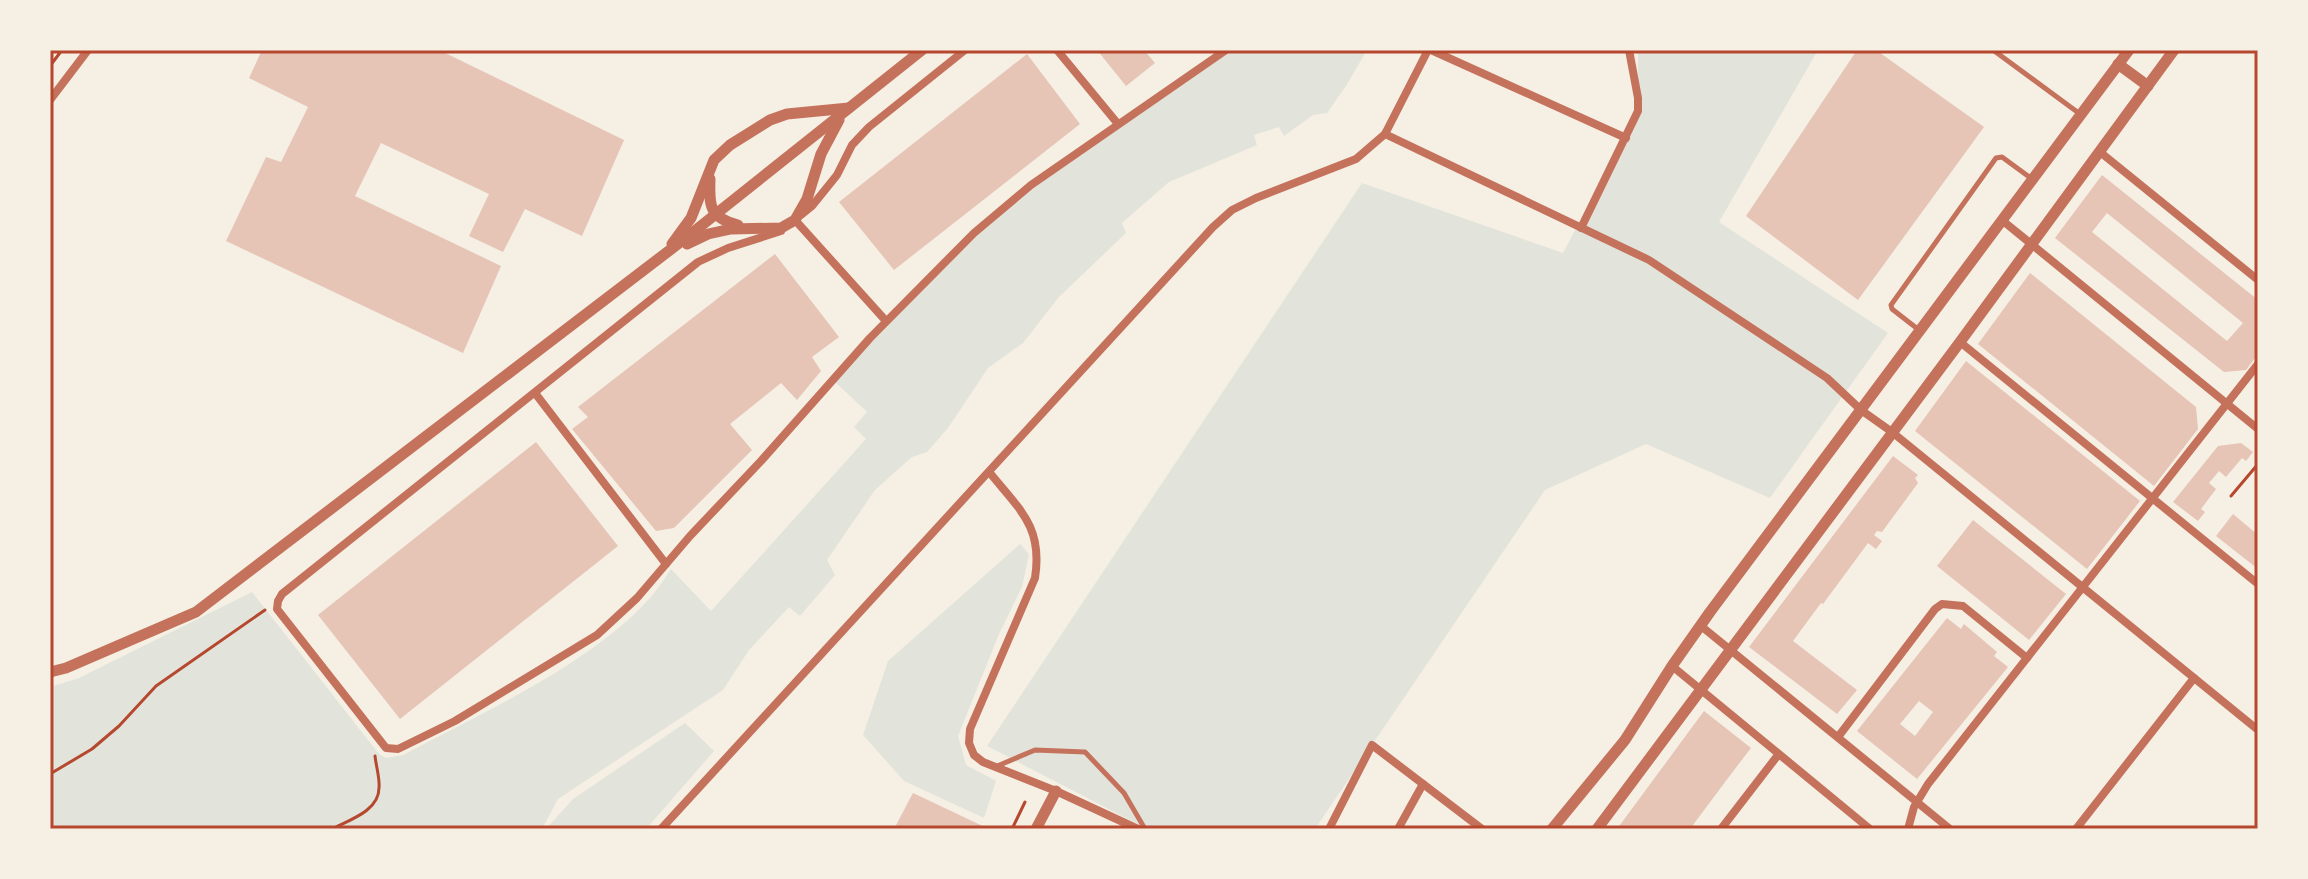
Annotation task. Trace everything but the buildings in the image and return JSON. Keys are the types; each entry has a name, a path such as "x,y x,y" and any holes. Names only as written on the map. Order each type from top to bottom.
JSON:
{"street":[{"path":"50,100 88,50"},
{"path":"50,672 196,612 661,257 922,50"},
{"path":"965,50 869,127 852,145 837,175 812,206 785,229 728,248 698,262 282,594 277,605 386,748 398,749 455,721 597,635 637,598 886,321 974,233 1031,185 1226,50"},
{"path":"1057,50 1118,124"},
{"path":"661,829 1213,227 1232,210 1256,198 1356,159 1385,134 1430,50 1626,138"},
{"path":"1581,228 1638,111 1629,50"},
{"path":"1552,829 1625,740 1701,626 2129,50"},
{"path":"1597,829 2174,50"},
{"path":"2118,64 2148,86"},
{"path":"661,257 691,218 714,160 730,145 770,120 809,110 849,108"},
{"path":"661,257 708,234 731,229 781,228 795,220 807,199 829,137 849,108"},
{"path":"1385,134 1649,260 1827,378 1861,410 2258,730"},
{"path":"2100,152 2258,280"},
{"path":"710,170 709,202 715,215 727,222 762,229"},
{"path":"795,220 886,321"},
{"path":"2003,221 2258,429"},
{"path":"1960,342 2258,584"},
{"path":"1908,829 1917,802 1928,784 2258,364"},
{"path":"535,393 666,564"},
{"path":"990,473 1034,532 1038,550 1035,578 970,729 969,743 974,755 994,767 1056,791 1138,829"},
{"path":"1838,737 1935,609 1942,604 1963,606 2027,658"},
{"path":"1701,626 1950,829"},
{"path":"1672,666 1870,829"},
{"path":"2076,829 2194,678"},
{"path":"1329,829 1372,745 1477,827"},
{"path":"1721,829 1778,755"},
{"path":"1398,829 1423,784"},
{"path":"1036,829 1056,791"}],"lane":[{"path":"1993,50 2081,115"},
{"path":"1920,330 1891,305 1996,158 2002,157 2033,179"},
{"path":"994,767 1035,750 1085,752 1124,793 1145,829"}],"path":[{"path":"50,66 62,50"},
{"path":"2231,496 2258,464"},
{"path":"50,774 92,749 119,726 156,686 277,605"},
{"path":"332,829 375,803 380,790 374,751 381,742"},
{"path":"1012,829 1025,802"}],"shaded area":[{"path":"1226,50 1367,50 1327,113 1313,115 1284,136 1279,127 1254,135 1257,145 1169,182 1122,223 1126,233 1059,297 1023,343 988,368 948,428 927,452 912,457 875,490 827,560 835,575 800,616 789,607 749,650 723,690 558,799 542,829 50,829 50,687 79,678 252,592 379,754 386,758 403,755 500,705 566,666 624,623 649,599 671,569 711,611 866,439 854,427 867,412 833,380 974,233 1031,185"},
{"path":"1638,50 1818,50 1719,222 1888,333 1770,498 1646,444 1545,490 1315,829 1147,829 987,746 1362,183 1563,253 1638,111"},
{"path":"1020,544 1029,554 1022,587 999,634 958,736 966,765 996,781 984,818 904,781 863,735 888,661"},
{"path":"685,723 714,751 646,829 546,829 573,799"}]}
